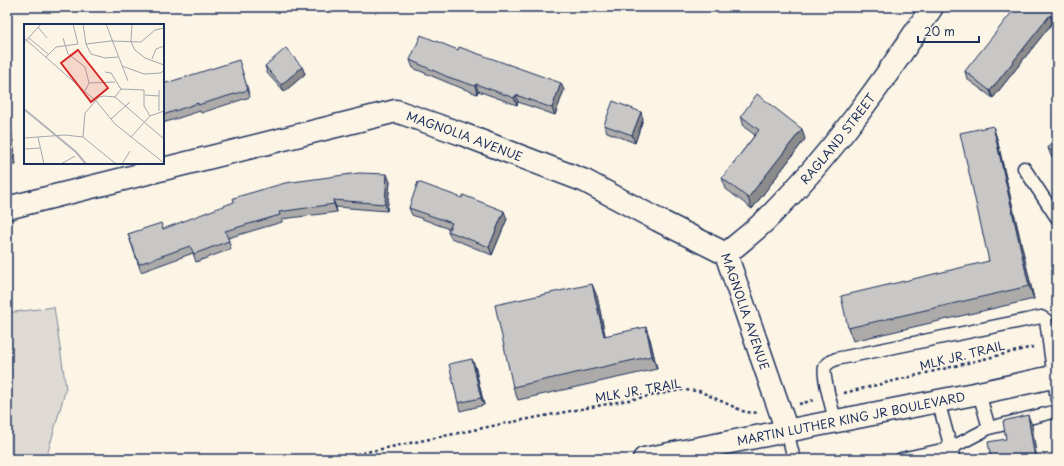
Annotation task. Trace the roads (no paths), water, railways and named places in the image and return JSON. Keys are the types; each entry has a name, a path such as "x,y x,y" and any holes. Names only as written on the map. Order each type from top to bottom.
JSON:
{"street":[{"name":"RAGLAND STREET","path":"726,254 769,217 833,147 899,56 932,7"},
{"name":"MAGNOLIA AVENUE","path":"7,208 396,111 462,134 585,181 726,254 778,409 787,431"},
{"name":"MARTIN LUTHER KING JR BOULEVARD","path":"644,459 979,393 1055,376"}],"lane":[{"path":"1024,168 1057,218"},
{"path":"835,421 825,374 825,366 828,363 836,359 1041,317 1046,320 1055,376 1057,400"},
{"path":"979,393 989,428"},
{"path":"938,401 953,454"},
{"path":"901,459 953,454 989,428 1057,411"},
{"path":"787,431 794,459"}]}
